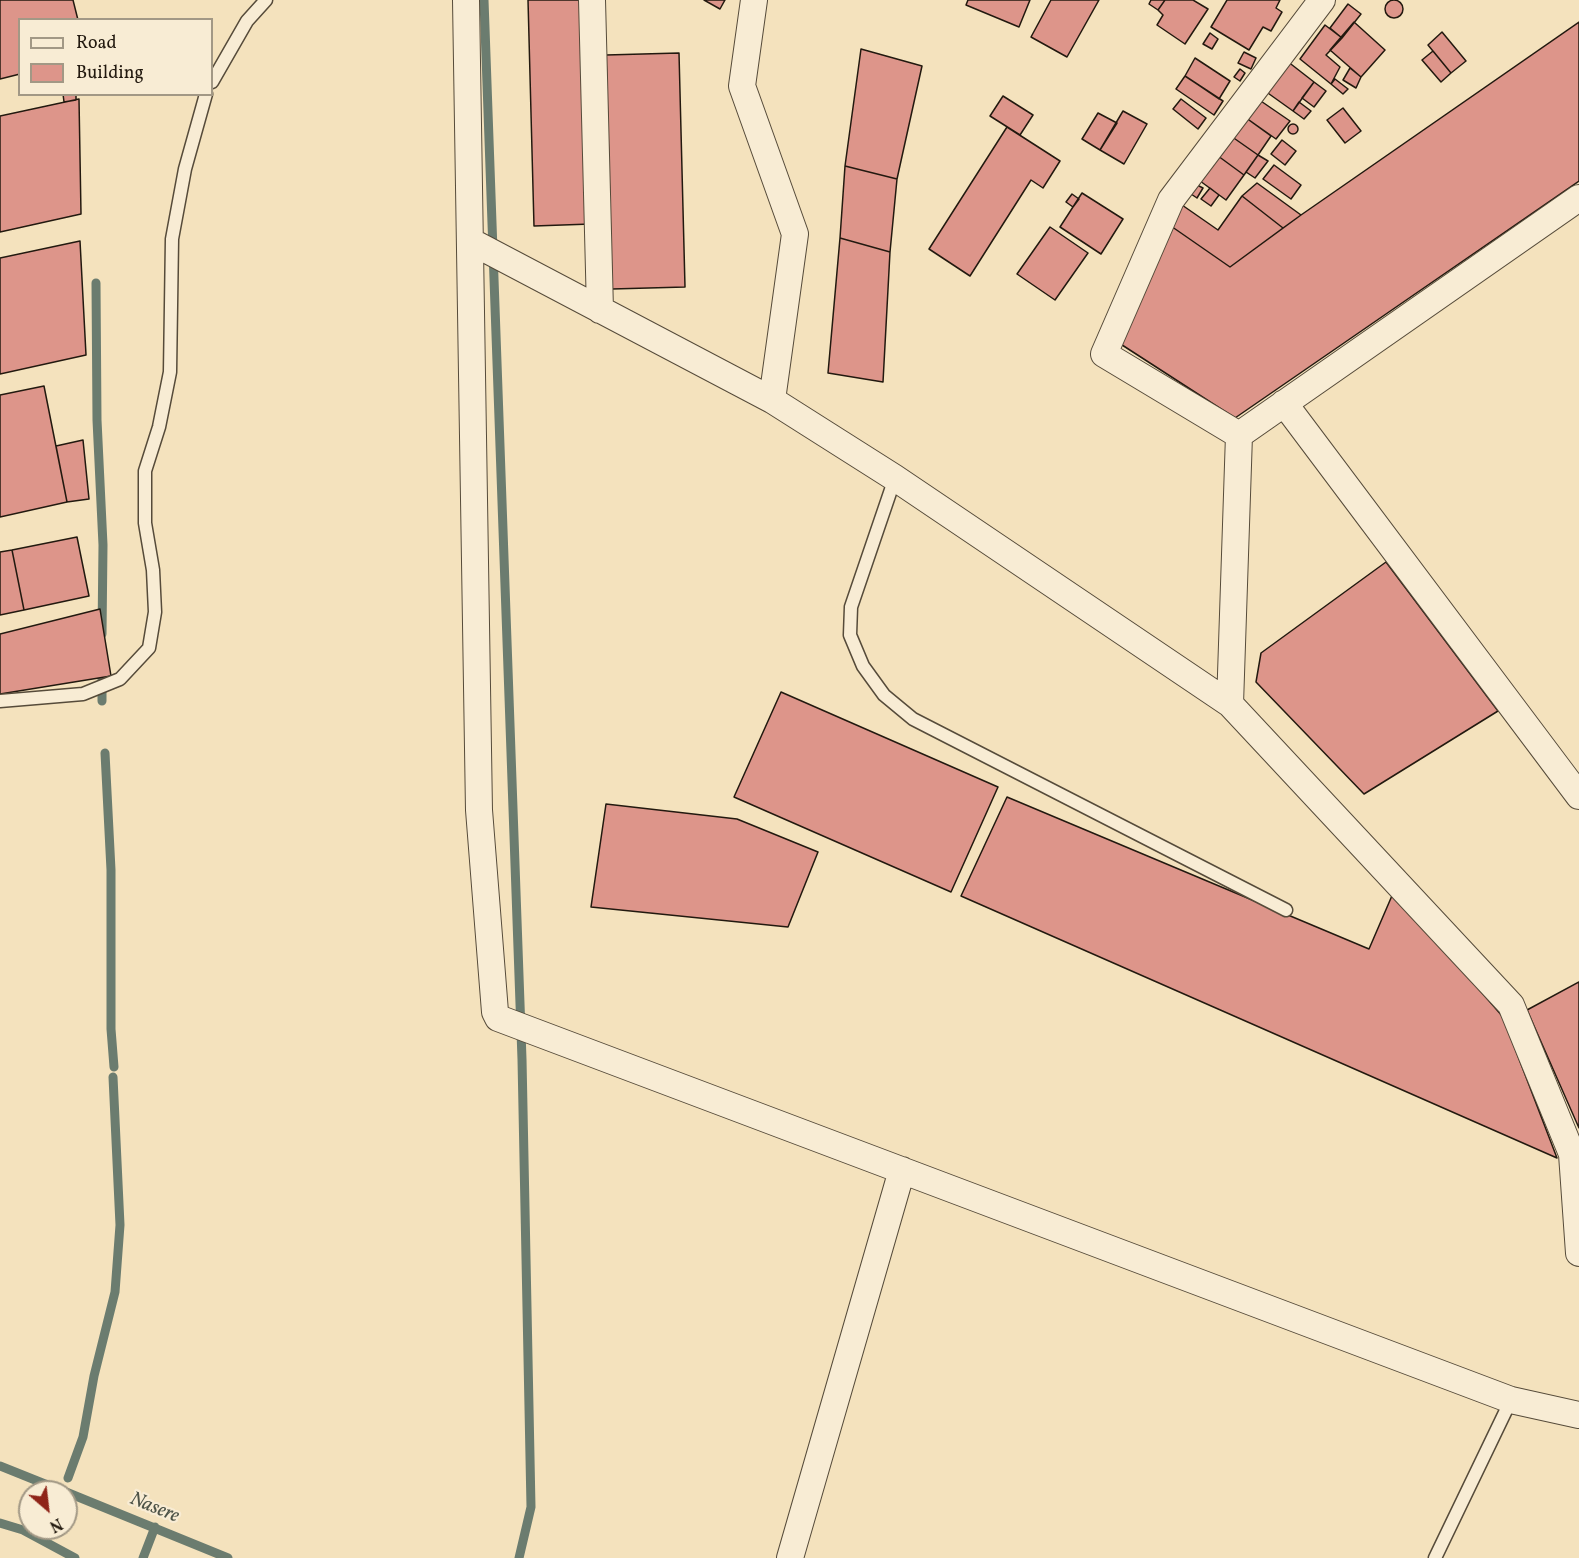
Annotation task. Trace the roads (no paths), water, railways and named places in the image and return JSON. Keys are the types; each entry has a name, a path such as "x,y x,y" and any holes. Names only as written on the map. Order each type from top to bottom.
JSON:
{"street":[{"path":"466,0 478,245 479,810 495,1012 498,1018 1511,1400 1579,1415"},
{"path":"592,0 600,310"},
{"path":"754,0 742,86 795,234 772,400"},
{"path":"1239,435 1104,354 1171,200 1322,0"},
{"path":"1239,435 1579,198"},
{"path":"478,245 772,400 896,478 1230,704 1511,1005 1572,1154 1579,1253"},
{"path":"1284,403 1579,796"},
{"path":"1230,704 1239,435"},
{"path":"789,1558 902,1170"}],"lane":[{"path":"213,80 247,21 266,0"},
{"path":"0,700 83,694 120,679 149,648 155,612 153,570 145,523 145,471 159,427 170,372 172,239 185,169 205,96"},
{"path":"896,478 850,607 850,635 864,666 884,695 913,719 1286,910"},
{"path":"1435,1558 1511,1400"}],"waterway":[{"path":"484,0 522,1059 531,1507 519,1558"},
{"path":"96,283 97,420 103,545 102,634"},
{"path":"102,666 102,701"},
{"path":"105,753 111,870 111,1029 114,1067"},
{"path":"68,1478 83,1437 94,1376 115,1292 120,1225 113,1077"},
{"name":"Nasere","path":"0,1466 35,1480"},
{"name":"Nasere","path":"78,1497 228,1558"},
{"path":"0,1523 23,1530 75,1558"},
{"path":"143,1558 155,1527"}]}
